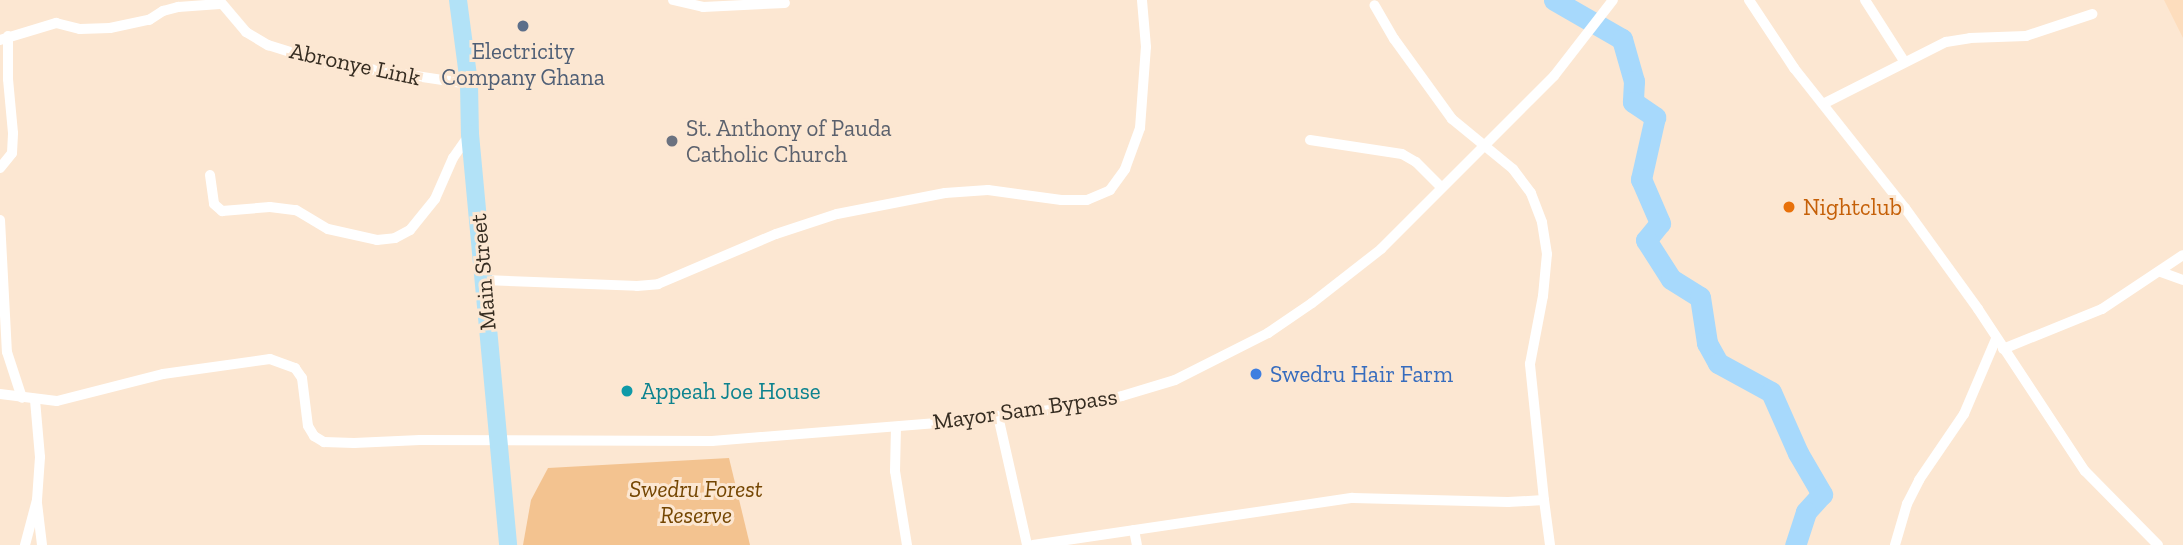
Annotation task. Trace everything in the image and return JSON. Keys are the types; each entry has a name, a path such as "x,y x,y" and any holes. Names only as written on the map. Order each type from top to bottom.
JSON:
{"main road":[{"name":"Main Street","path":"458,0 469,85 470,134 508,545"}],"street":[{"path":"673,0 703,7 785,2"},
{"path":"484,280 637,286 658,284 776,234 837,214 945,193 988,190 1061,200 1087,200 1110,190 1125,169 1140,128 1146,47 1142,0"},
{"name":"Mayor Sam Bypass","path":"35,400 57,401 163,374 270,359 295,368 302,378 308,426 313,436 324,442 712,441 998,416 1067,408 1122,396 1175,380 1268,333 1312,303 1381,249 1554,76 1613,0"},
{"path":"1749,0 1794,68 1905,208 1978,309 2085,471 2158,545"},
{"path":"1865,0 1903,61"},
{"name":"Abronye Link","path":"219,2 246,32 268,45 348,67 469,85"},
{"path":"0,168 12,153 13,133 4,38 56,23 80,29 110,28 149,20 163,10 219,2"},
{"path":"1374,5 1452,119 1513,169 1531,193 1542,222 1547,254 1543,296 1530,364 1550,545"},
{"path":"1823,104 1903,61 1946,42 1970,38 2026,36 2092,14"},
{"path":"210,175 214,204 222,211 270,207 296,210 328,229 377,240 395,238 410,230 435,199 453,158 470,134"},
{"path":"1310,140 1402,154 1416,162 1441,187"},
{"path":"0,220 7,352 22,398"},
{"path":"2003,349 2102,309 2183,255"},
{"path":"2161,272 2183,280"},
{"path":"1895,545 1919,480 1964,414 1996,339"},
{"path":"0,394 35,400 40,457 37,500 26,545"},
{"path":"998,416 1027,545"},
{"path":"896,427 895,471 907,545"},
{"path":"1033,545 1353,498 1544,500"},
{"path":"37,500 42,545"},
{"path":"1134,530 1137,545"}],"shaded area":[{"path":"2164,0 2183,0 2183,38"}],"green space":[{"name":"Swedru Forest Reserve","path":"729,458 750,545 523,545 531,500 548,468"}],"waterway":[{"path":"1554,0 1622,39 1634,81 1633,102 1655,117 1641,179 1660,223 1646,240 1671,279 1700,297 1707,343 1718,363 1771,392 1798,453 1822,494 1806,512 1795,545"}],"place":[{"name":"Electricity Company Ghana","path":"523,26"},
{"name":"St. Anthony of Pauda Catholic Church","path":"672,141"},
{"name":"Nightclub","path":"1789,207"},
{"name":"Swedru Hair Farm","path":"1256,374"},
{"name":"Appeah Joe House","path":"627,391"}]}
